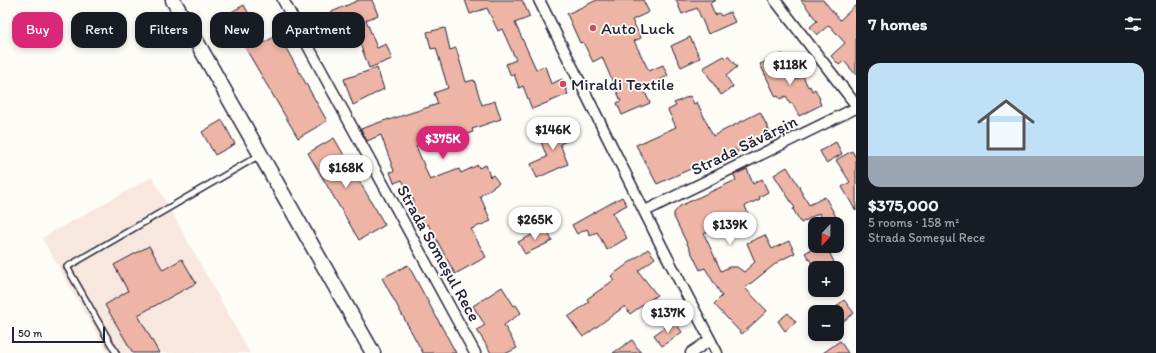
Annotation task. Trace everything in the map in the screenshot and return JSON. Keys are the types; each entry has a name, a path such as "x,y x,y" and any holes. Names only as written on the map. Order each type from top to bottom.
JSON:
{"main road":[{"path":"172,0 373,353"}],"street":[{"name":"Strada Someșul Rece","path":"283,0 475,353"},
{"path":"539,0 664,251 717,353"},
{"path":"775,0 856,107"},
{"name":"Strada Săvârșin","path":"645,211 856,107"},
{"path":"691,353 710,340"}],"lane":[{"path":"116,353 67,267 260,155"}],"shaded area":[{"path":"152,177 250,353 108,353 42,238"}],"building":[{"path":"359,0 372,0 378,15 366,20 377,48 386,44 392,59 369,68 362,48 365,48 365,12 332,12"},
{"path":"465,0 522,0 530,17 515,23 536,69 545,66 551,84 562,79 568,94 532,109 523,86 519,88 514,74 511,76 506,64 516,60 502,29 498,31 487,8 470,14"},
{"path":"597,0 643,0 649,12 632,20 641,38 634,41 649,71 663,65 668,76 643,88 650,103 622,115 617,103 621,101 602,57 593,62 583,42 580,43 567,14"},
{"path":"676,0 716,0 710,3 715,15 719,13 721,16 730,12 735,22 708,34 697,8 682,14"},
{"path":"801,0 823,0 840,20 856,5 856,75 844,61 839,65 831,56 845,43 829,25 817,35 810,27 817,21"},
{"path":"244,5 248,12 231,12"},
{"path":"445,28 450,50 456,48 466,82 474,80 482,105 495,101 501,119 472,129 473,132 448,141 446,135 416,146 430,180 459,169 461,173 478,165 479,168 486,165 490,177 493,175 499,183 480,196 491,221 471,229 486,257 455,274 428,224 422,227 411,207 414,201 402,180 394,183 390,172 394,171 381,135 367,141 361,129 438,104 434,93 448,88 436,48 431,49 427,32"},
{"path":"690,37 700,58 681,67 671,46"},
{"path":"272,38 272,48 286,48 327,121 298,138 245,48 264,48 264,43"},
{"path":"783,54 795,80 803,76 808,87 810,86 812,91 815,89 820,99 821,105 799,116 792,103 790,104 786,96 780,99 778,96 776,97 760,64"},
{"path":"724,56 726,58 728,56 737,67 726,76 733,87 721,95 703,68"},
{"path":"377,68 384,89 353,105 344,79"},
{"path":"690,96 694,104 697,102 713,136 760,112 771,134 737,152 735,149 657,184 636,145 676,127 668,110 676,106 674,103"},
{"path":"222,120 235,144 215,155 202,132"},
{"path":"569,125 574,138 560,144 568,164 537,178 531,164 547,157 539,137"},
{"path":"334,138 385,225 359,240 308,153"},
{"path":"836,142 842,154 826,163 820,151"},
{"path":"852,151 856,158 856,211 842,187 850,182 836,160"},
{"path":"787,167 809,205 825,197 836,217 821,217 819,213 812,217 808,217 808,219 801,223 793,209 795,208 774,175"},
{"path":"747,169 753,184 762,179 768,192 759,197 760,199 745,206 748,214 704,234 721,271 729,267 737,267 744,272 755,262 747,243 765,235 772,249 789,241 795,253 779,261 745,288 767,311 742,334 714,304 722,296 705,268 700,270 674,217 674,213 680,206 736,180 734,175"},
{"path":"622,197 627,205 612,213 627,238 607,250 597,232 590,235 587,229 577,234 572,225"},
{"path":"546,228 552,241 525,254 518,242"},
{"path":"149,246 163,270 182,259 196,283 138,315 159,353 133,353 105,305 128,291 114,265"},
{"path":"648,249 655,258 638,271 657,295 630,314 625,306 583,337 568,317 589,302 587,299 614,280 611,276"},
{"path":"808,251 808,253 832,253 830,254 834,261 810,261 805,253"},
{"path":"408,265 456,353 423,353 382,278"},
{"path":"502,287 514,306 516,305 521,313 504,325 517,348 507,353 491,353 477,330 485,325 473,306"},
{"path":"844,300 854,313 844,321 844,305 838,305"},
{"path":"788,313 796,322 785,331 778,321"},
{"path":"674,321 682,332 662,346 654,335"},
{"path":"632,340 641,353 613,353"},
{"path":"840,341 848,353 823,353"}],"place":[{"name":"Auto Luck","path":"593,28"},
{"name":"Miraldi Textile","path":"563,84"}]}
